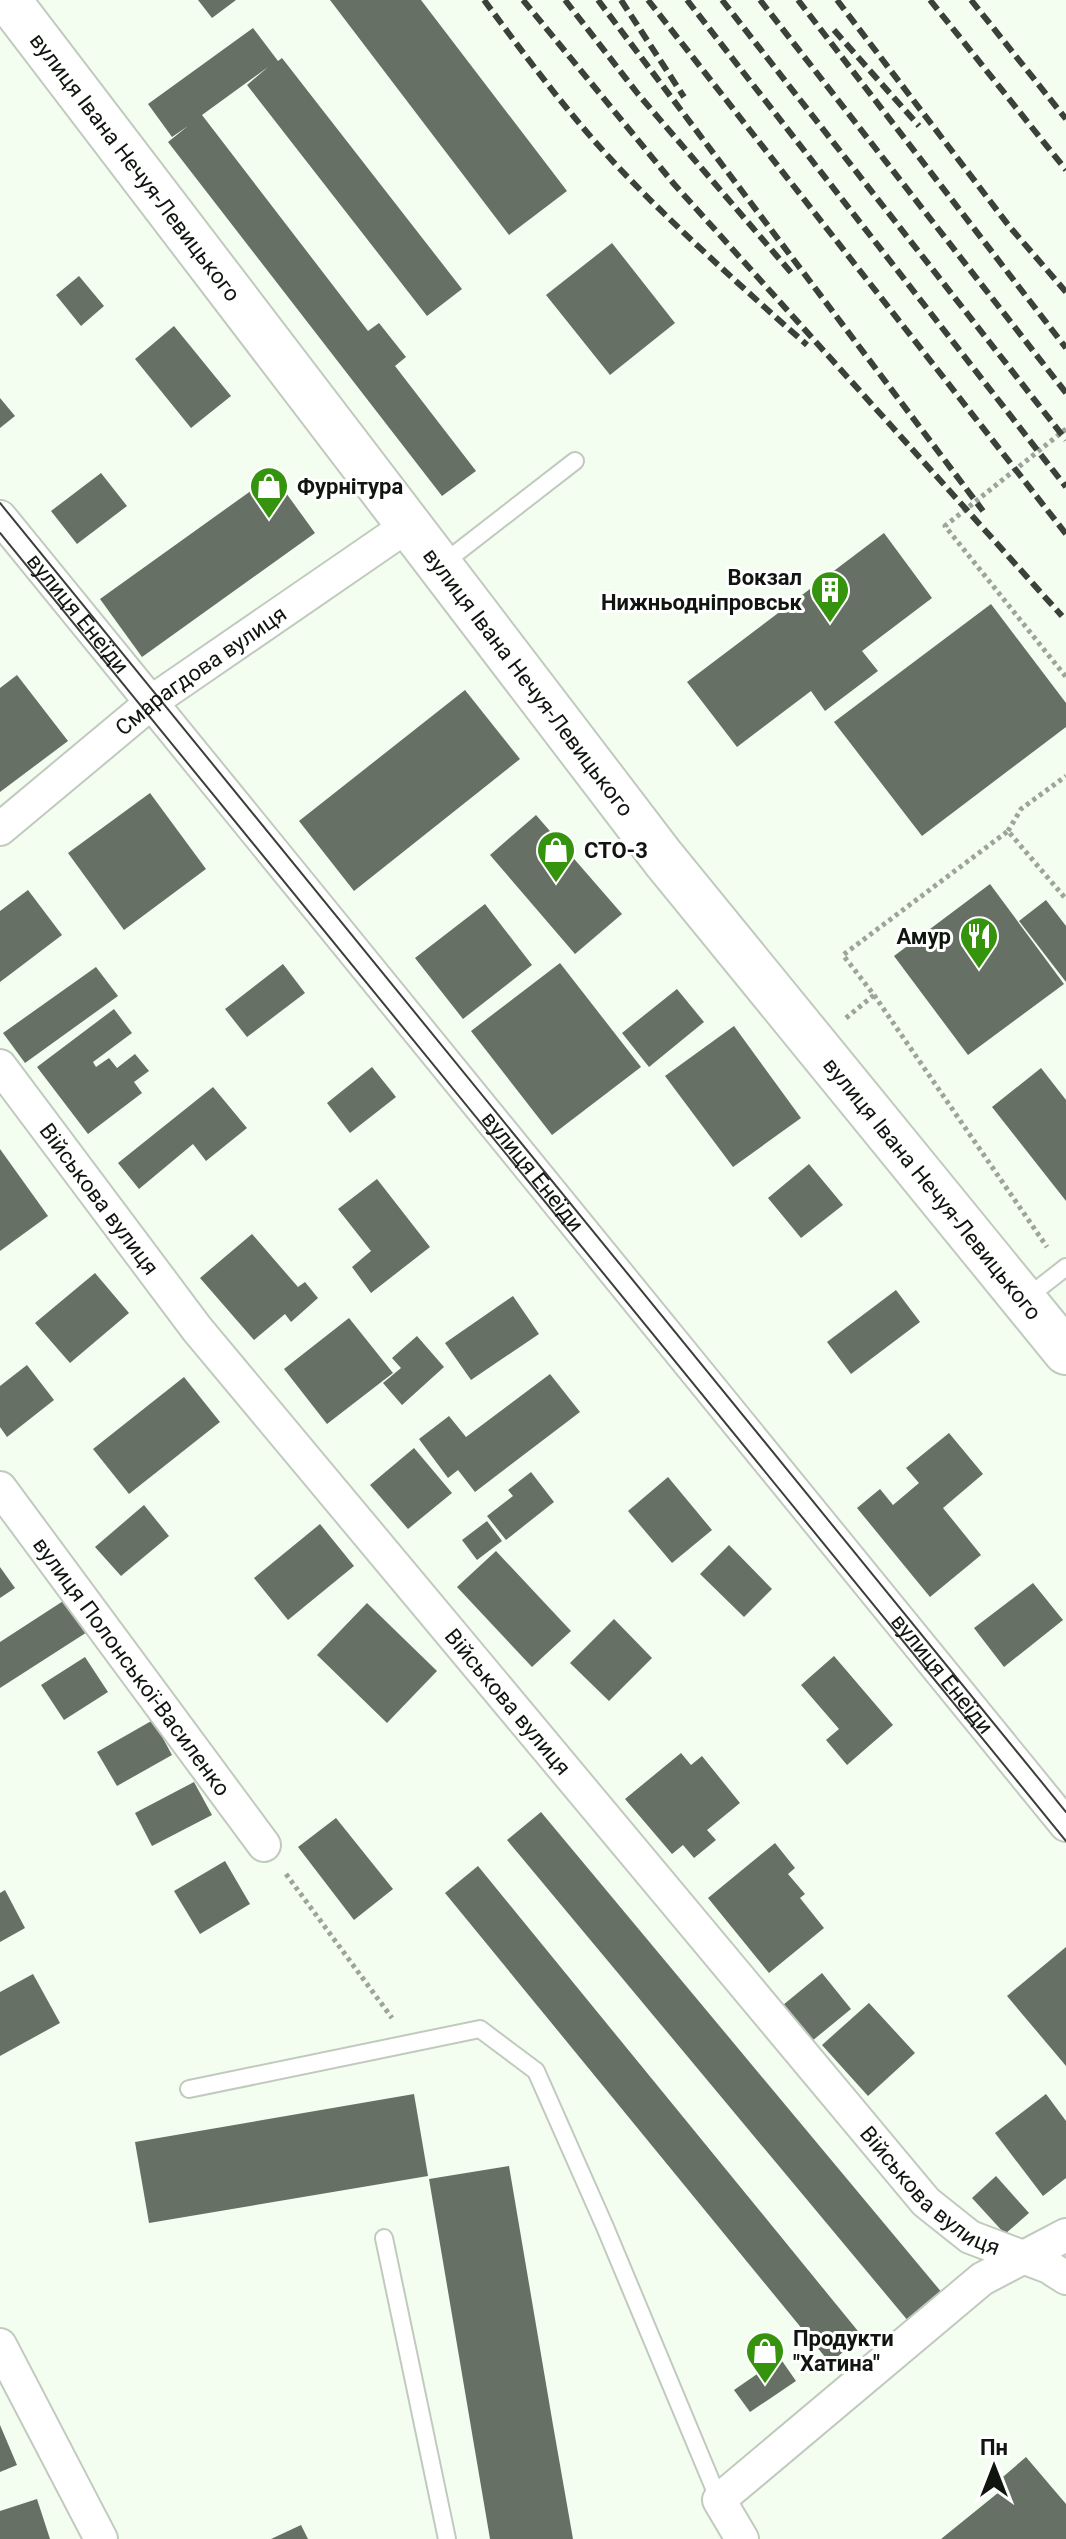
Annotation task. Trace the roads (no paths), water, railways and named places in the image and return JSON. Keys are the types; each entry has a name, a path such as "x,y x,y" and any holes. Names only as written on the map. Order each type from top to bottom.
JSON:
{"street":[{"name":"вулиця Івана Нечуя-Левицького","path":"8,0 663,858 1066,1352"},
{"name":"вулиця Енеїди","path":"0,517 1066,1825"},
{"name":"Смарагдова вулиця","path":"0,829 150,704 410,524"},
{"name":"Військова вулиця","path":"0,1066 197,1329 926,2202 970,2237 1049,2267 1066,2278"},
{"name":"вулиця Полонської-Василенко","path":"0,1488 264,1845"},
{"path":"742,2539 719,2500 982,2279 1066,2235"},
{"path":"0,2345 101,2539"}],"lane":[{"path":"440,566 575,461"},
{"path":"1023,1300 1064,1268"},
{"path":"189,2089 480,2029 536,2071 719,2500"},
{"path":"384,2238 447,2539"}],"tram line":[{"path":"0,503 1066,1812"},
{"path":"0,533 1066,1841"}],"railway":[{"path":"484,0 566,107 619,168 807,345"},
{"path":"523,0 674,184 1062,616"},
{"path":"565,0 638,94 794,276"},
{"path":"598,0 983,511"},
{"path":"621,0 684,97"},
{"path":"648,0 1066,534"},
{"path":"687,0 1066,487"},
{"path":"722,0 1066,440"},
{"path":"760,0 1066,393"},
{"path":"798,0 1066,348"},
{"path":"837,0 1009,226 1066,292"},
{"path":"930,0 1066,170"},
{"path":"971,0 1066,119"},
{"path":"834,30 919,126"}],"place":[{"name":"Фурнітура","path":"269,520"},
{"name":"Вокзал Нижньодніпровськ","path":"830,624"},
{"name":"СТО-3","path":"556,884"},
{"name":"Амур","path":"979,970"},
{"name":"Продукти \"Хатина\"","path":"765,2385"}]}
